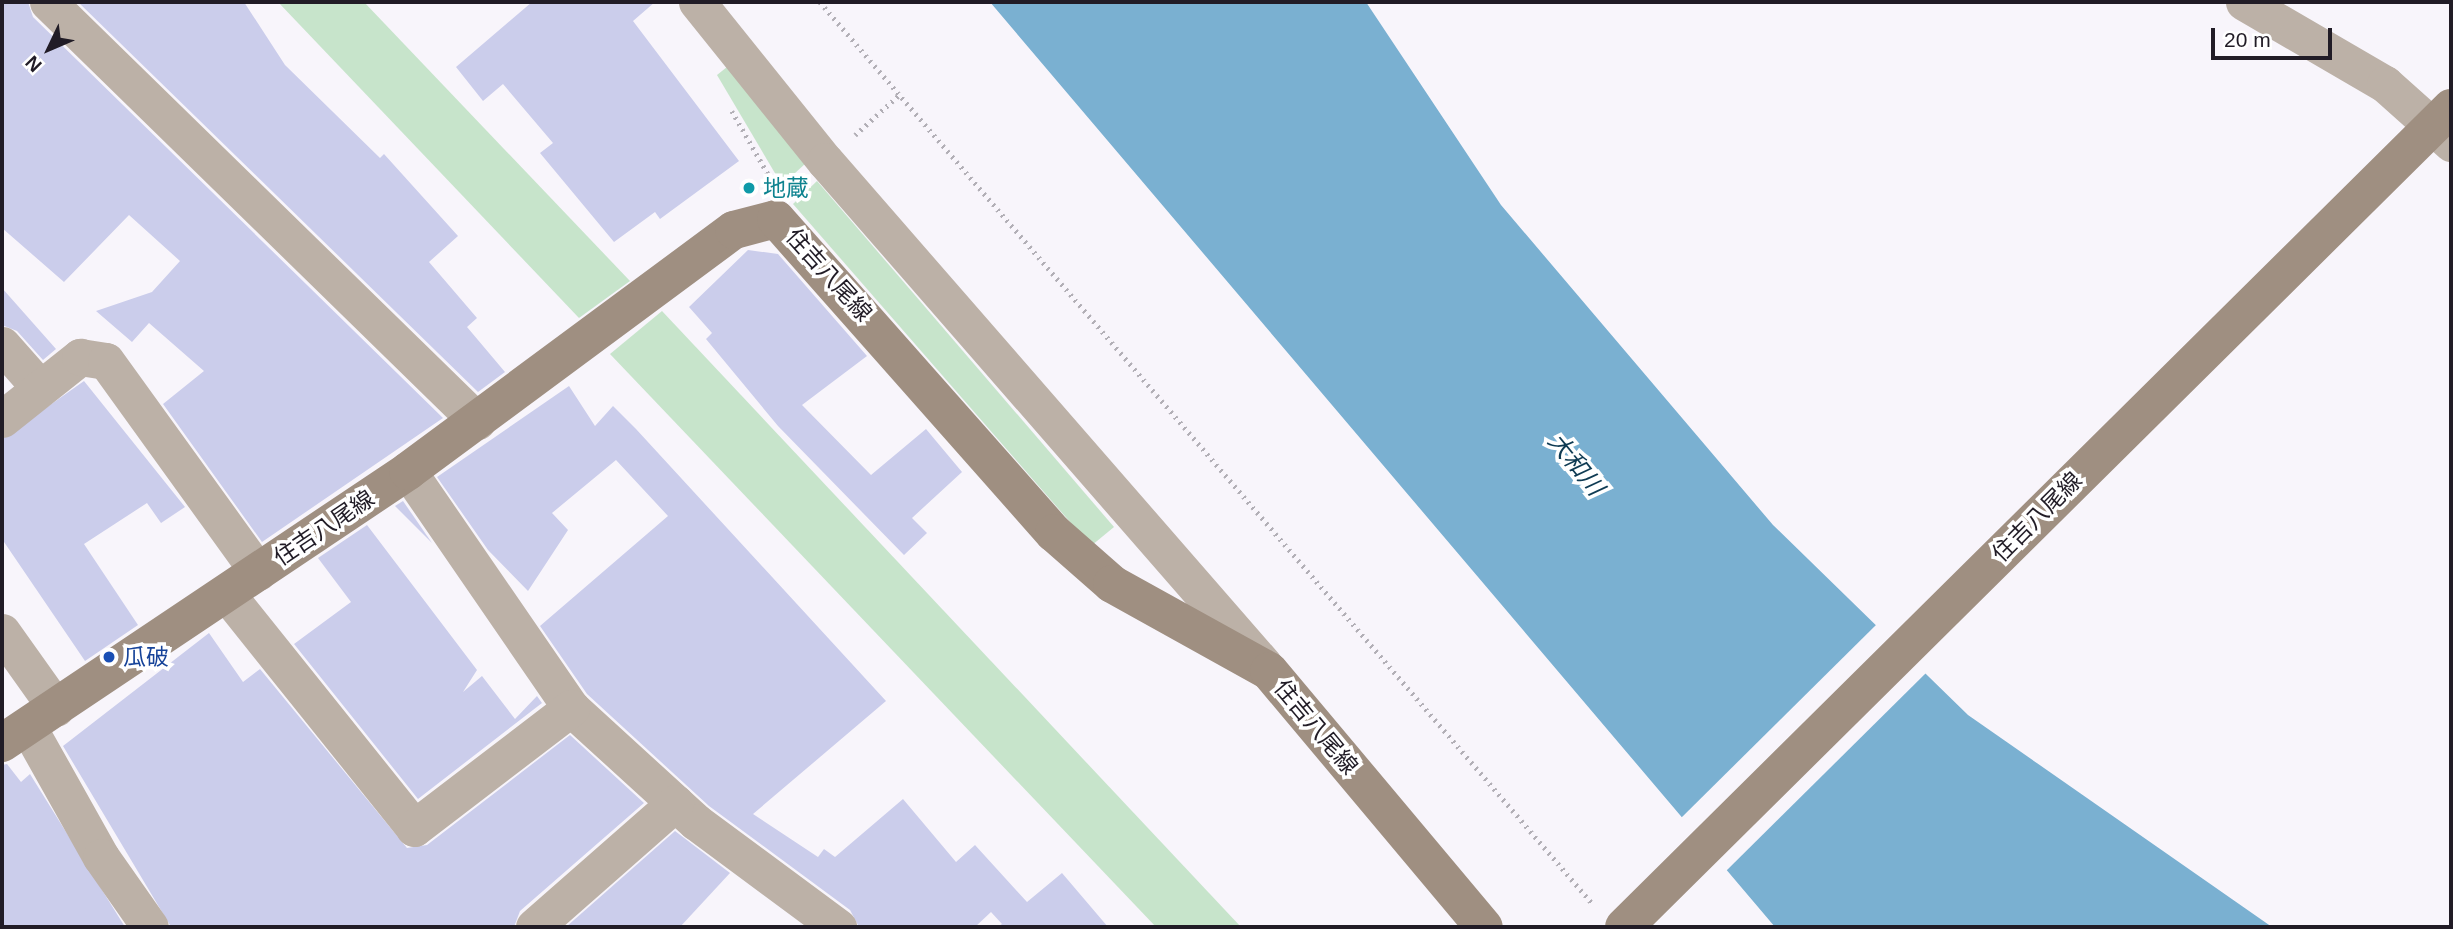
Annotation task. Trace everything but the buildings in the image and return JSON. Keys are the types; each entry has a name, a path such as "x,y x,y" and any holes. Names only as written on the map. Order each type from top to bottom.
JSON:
{"main road":[{"name":"住吉八尾線","path":"1610,917 2436,131"},
{"name":"住吉八尾線","path":"28,726 408,471 569,356 734,230 776,219 1054,533 1112,584 1269,671 1484,927"}],"street":[{"path":"48,2 477,421"},
{"path":"697,2 834,171 1269,671"},
{"path":"2244,2 2385,84 2436,131"},
{"path":"2,345 40,388"},
{"path":"2,419 80,357 106,361 258,572"},
{"path":"408,471 572,708 675,803 838,927"},
{"path":"226,593 414,828 572,708"},
{"path":"2,632 28,726 101,857 150,927"},
{"path":"534,927 675,803"}],"path":[{"path":"820,2 898,96 1610,917"},
{"path":"850,139 898,96"}],"green space":[{"path":"278,2 364,2 630,281 579,318"},
{"path":"727,67 806,163 782,185 717,75"},
{"path":"817,181 1114,527 1091,546 793,204"},
{"path":"662,311 1241,927 1156,927 610,354"}],"water":[{"name":"大和川","path":"990,2 1366,2 1501,205 1773,525 1968,715 2272,927 1775,927"}],"pier":[{"path":"1878,623 1928,671 1724,873 1679,820"}],"place":[{"name":"地蔵","path":"749,188"},
{"name":"瓜破","path":"109,657"}]}
